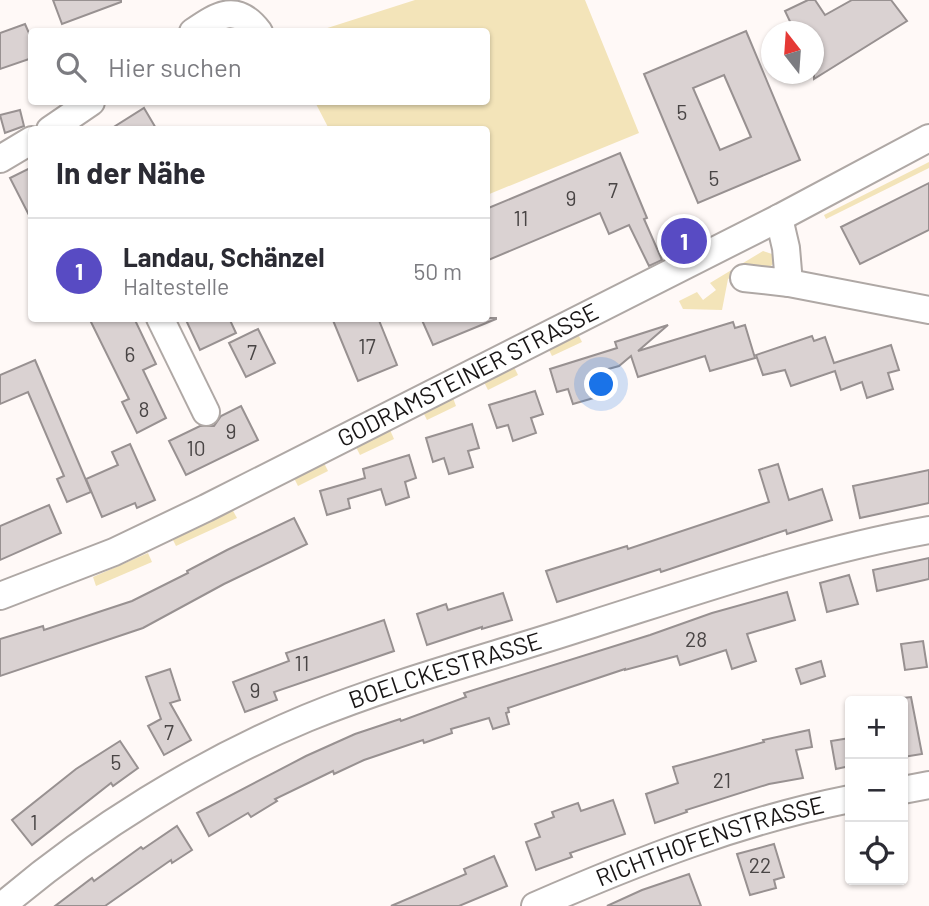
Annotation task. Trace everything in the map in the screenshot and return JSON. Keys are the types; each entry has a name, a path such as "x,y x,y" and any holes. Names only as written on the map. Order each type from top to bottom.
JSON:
{"street":[{"path":"201,28 230,13 242,15 255,28"},
{"path":"55,126 86,105"},
{"name":"GODRAMSTEINER STRASSE","path":"0,596 114,552 171,525 779,218 929,138"},
{"path":"0,159 28,142"},
{"path":"779,218 786,248 789,283"},
{"path":"744,278 789,283 929,310"},
{"path":"162,322 206,412"},
{"name":"BOELCKESTRASSE","path":"2,906 68,854 122,817 205,768 304,719 372,694 740,577 842,548 929,530"},
{"path":"908,789 929,785"},
{"name":"RICHTHOFENSTRASSE","path":"535,906 664,852 730,828 845,800"}],"shaded area":[{"path":"415,0 585,0 639,133 490,194 490,126 327,126 317,105 490,105 490,28 327,28"},
{"path":"929,162 929,168 826,219 824,215"},
{"path":"763,251 772,254 775,262 767,270 748,266 728,279 722,310 683,309 679,301 697,292 703,300 716,290 710,283"},
{"path":"578,334 582,342 552,356 548,348"},
{"path":"514,367 518,375 488,390 484,382"},
{"path":"453,398 456,406 427,420 423,412"},
{"path":"390,430 394,439 360,455 356,447"},
{"path":"324,463 328,471 298,486 294,478"},
{"path":"232,509 237,518 176,546 172,538"},
{"path":"148,553 152,562 96,586 93,577"}],"building":[{"path":"53,0 121,0 121,2 62,24"},
{"path":"808,0 815,0 825,15 852,0 891,0 907,21 824,73 824,21 790,21 785,11"},
{"path":"25,24 28,31 28,59 0,69 0,33"},
{"path":"746,31 761,67 761,84 768,84 800,160 698,203 644,74","holes":["724,75 751,137 720,150 693,88"]},
{"path":"144,108 155,126 115,126"},
{"path":"20,110 24,126 5,133 0,115"},
{"path":"620,153 662,260 649,266 629,225 609,234 600,213 490,259 490,207"},
{"path":"28,169 28,213 10,178"},
{"path":"929,183 929,230 860,264 841,227"},
{"path":"91,322 136,322 156,364 143,370 166,418 137,433 122,402 129,399"},
{"path":"187,322 231,322 236,333 200,350"},
{"path":"334,322 380,322 397,365 358,381"},
{"path":"423,322 489,322 433,345"},
{"path":"733,322 735,328 745,325 755,358 710,371 705,356 638,377 631,356 619,366 601,371 603,378 592,382 597,397 573,404 568,389 557,392 550,369 617,348 615,342 668,325 638,351"},
{"path":"258,329 275,363 246,377 229,343"},
{"path":"812,336 814,341 825,337 834,363 891,345 899,370 888,373 893,389 867,398 862,382 841,390 835,371 791,386 785,370 763,375 756,355"},
{"path":"35,360 91,492 67,502 57,479 64,476 28,392 0,404 0,375"},
{"path":"535,391 543,414 531,418 536,433 513,441 508,425 497,428 489,405"},
{"path":"241,406 258,440 186,475 169,441 200,426 214,426 221,416"},
{"path":"472,424 479,448 468,451 473,467 449,474 444,458 433,462 426,438"},
{"path":"130,444 155,500 137,508 135,503 102,517 86,479 118,465 112,452"},
{"path":"409,455 416,478 405,482 409,497 386,505 381,489 348,499 350,508 327,515 320,491 365,478 363,469"},
{"path":"778,464 789,500 822,489 832,520 787,534 786,530 661,572 660,569 557,602 546,571 627,546 628,549 769,502 759,470"},
{"path":"929,470 929,503 860,518 853,486"},
{"path":"49,505 61,533 0,560 0,526"},
{"path":"294,518 307,544 224,584 143,628 0,676 0,639 43,626 44,630 132,601"},
{"path":"929,558 929,579 877,591 873,570"},
{"path":"849,575 858,604 827,612 820,583"},
{"path":"787,592 795,620 747,634 756,661 732,669 726,650 680,665 677,656 625,669 508,708 509,712 506,713 509,724 493,729 489,718 451,729 452,733 424,743 423,740 364,760 334,774 333,771 275,799 277,801 251,817 248,813 209,836 197,813 306,756 355,734 400,719 401,721 466,697 464,693 712,613"},
{"path":"503,593 512,620 427,645 417,614 446,604 448,610"},
{"path":"384,620 394,651 274,692 277,700 245,712 233,682 289,661 286,653"},
{"path":"923,641 927,667 905,670 901,644"},
{"path":"821,661 825,676 801,684 796,669"},
{"path":"170,669 180,700 170,703 191,740 164,755 148,726 161,719 146,677"},
{"path":"908,697 911,697 922,754 908,756"},
{"path":"809,730 812,747 796,750 803,778 769,784 686,810 687,812 655,823 646,794 678,783 673,767 764,742 763,740"},
{"path":"845,739 845,767 836,769 831,741"},
{"path":"120,741 138,768 113,786 111,783 32,845 12,820 76,769"},
{"path":"613,800 625,834 570,853 572,857 536,870 526,842 540,837 535,824 554,817 552,812 578,803 581,811"},
{"path":"177,826 192,850 172,863 171,860 105,906 55,906 92,878 94,881 141,847 143,849"},
{"path":"774,844 784,877 774,880 776,888 750,895 737,854"},
{"path":"494,856 507,886 459,906 391,906 466,874 464,869"},
{"path":"689,874 701,906 607,906 642,890"}],"place":[{"name":"Landau, Schänzel","path":"684,241"}]}
